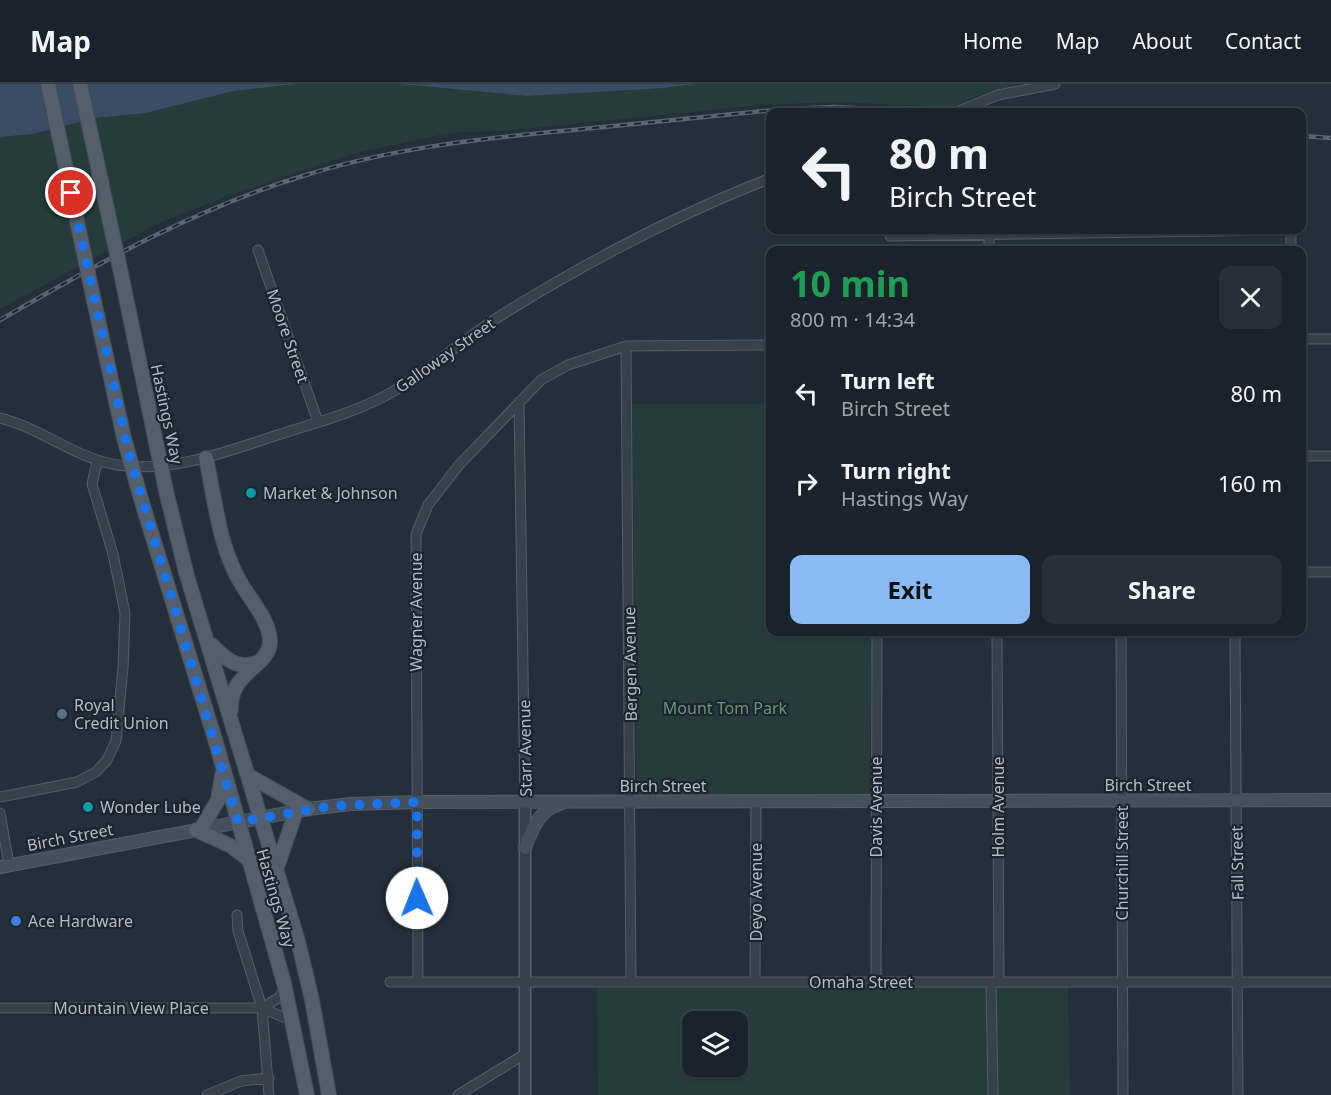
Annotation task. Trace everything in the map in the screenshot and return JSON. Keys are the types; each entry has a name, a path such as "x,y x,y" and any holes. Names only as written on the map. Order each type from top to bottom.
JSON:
{"main road":[{"name":"Hastings Way","path":"48,84 124,438 285,983 307,1095"},
{"name":"Hastings Way","path":"80,84 167,495 187,576 298,941 312,1000 329,1095"},
{"path":"206,458 232,566 268,627 269,648 243,676 232,697 232,720"},
{"path":"208,642 231,662 249,666 256,663"},
{"path":"222,767 218,800 198,830 231,846 248,859"},
{"path":"249,776 302,811 276,870"},
{"name":"Birch Street","path":"5,866 302,811 417,802 1331,800"},
{"path":"525,848 539,818 550,808 565,803"}],"street":[{"path":"967,108 1006,93 1055,84"},
{"name":"Galloway Street","path":"0,418 40,433 65,448 97,462 149,467 178,465 206,458 356,410 392,392 507,311 561,280 693,212 766,180"},
{"path":"890,236 989,234 989,246"},
{"name":"Moore Street","path":"258,250 318,422"},
{"path":"1306,339 1331,339"},
{"name":"Wagner Avenue","path":"418,982 416,534 428,504 459,465 541,380 568,365 626,346 766,345"},
{"name":"Bergen Avenue","path":"626,346 632,982"},
{"name":"Starr Avenue","path":"519,402 525,802 525,1095"},
{"path":"1306,456 1331,456"},
{"path":"0,797 77,782 96,772 107,760 116,741 123,668 125,613 113,554 92,484 97,462"},
{"path":"1306,572 1331,572"},
{"name":"Davis Avenue","path":"876,982 877,636"},
{"name":"Holm Avenue","path":"993,1095 999,802 997,636"},
{"name":"Churchill Street","path":"1120,636 1123,802 1123,1095"},
{"name":"Fall Street","path":"1235,636 1238,1095"},
{"name":"Deyo Avenue","path":"755,982 756,802"},
{"path":"0,813 5,866"},
{"path":"237,915 238,932 262,1008 269,1095"},
{"name":"Omaha Street","path":"390,982 1331,982"},
{"path":"262,1008 280,997 285,983"},
{"name":"Mountain View Place","path":"0,1008 262,1008 292,1021"},
{"path":"458,1095 525,1054"},
{"path":"207,1095 241,1081 268,1078"}],"green space":[{"path":"296,84 400,84 528,96 665,88 694,84 1021,84 986,93 952,107 833,102 762,105 514,130 449,133 356,153 238,192 159,223 0,309 0,137 33,134 95,118 146,113 234,91"},
{"name":"Mount Tom Park","path":"632,404 766,404 766,636 873,636 869,795 637,795"},
{"path":"1068,987 1070,1095 598,1095 597,988"}],"water":[{"path":"0,84 296,84 234,91 146,113 95,118 33,134 0,137"},
{"path":"400,84 694,84 665,88 528,96"}],"railway":[{"path":"810,108 855,108"},
{"path":"0,320 149,238 265,188 306,175 372,158 438,145 766,111"},
{"path":"1306,136 1331,138"}],"place":[{"name":"Market & Johnson","path":"251,493"},
{"name":"Royal Credit Union","path":"62,714"},
{"name":"Wonder Lube","path":"88,807"},
{"name":"Ace Hardware","path":"16,921"}],"route":[{"path":"71,193 124,438 238,822 333,806 417,802 417,898"}]}
